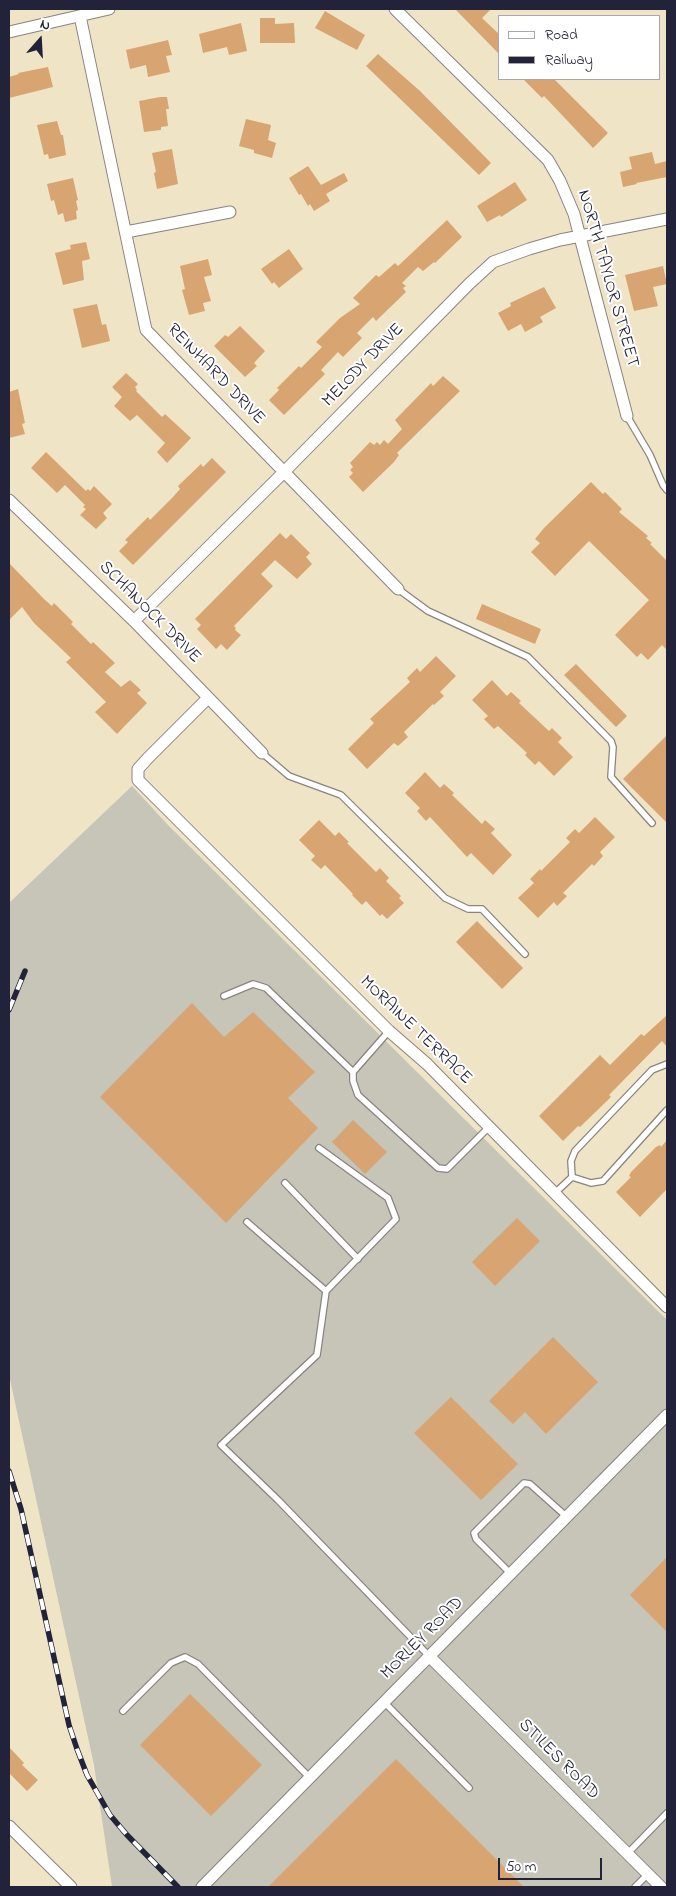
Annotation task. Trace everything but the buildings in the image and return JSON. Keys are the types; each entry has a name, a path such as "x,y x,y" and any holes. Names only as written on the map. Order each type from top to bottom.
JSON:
{"street":[{"path":"9,32 109,9"},
{"name":"NORTH TAYLOR STREET","path":"395,9 548,160 574,214 627,416"},
{"name":"REINHARD DRIVE","path":"80,16 146,330 398,589"},
{"path":"126,232 230,212"},
{"name":"MELODY DRIVE","path":"134,621 493,262 529,249 580,236 667,219"},
{"name":"SCHANOCK DRIVE","path":"9,500 134,621 262,753"},
{"name":"MORAINE TERRACE","path":"208,698 138,769 138,780 389,1031 427,1064 667,1308"},
{"name":"MORLEY ROAD","path":"202,1887 667,1415"},
{"name":"STILES ROAD","path":"430,1657 661,1887"},
{"path":"9,1826 70,1887"}],"lane":[{"path":"627,416 650,455 667,490"},
{"path":"398,589 428,611 528,657 611,741 613,747 611,777 652,823"},
{"path":"262,753 289,776 342,795 446,898 468,909 482,909 525,954"},
{"path":"224,996 253,984 266,988 353,1072"},
{"path":"389,1031 353,1072 353,1081 358,1095 438,1168 447,1169 488,1128"},
{"path":"555,1193 572,1177 572,1161 575,1151 652,1070 667,1064"},
{"path":"572,1177 591,1184 603,1181 667,1110"},
{"path":"319,1148 388,1198 396,1219 326,1291 318,1355 221,1445 278,1500 430,1657"},
{"path":"285,1183 358,1259"},
{"path":"247,1222 326,1291"},
{"path":"511,1574 476,1539 474,1533 524,1483 530,1484 568,1517"},
{"path":"123,1711 171,1663 185,1657 198,1664 310,1778"},
{"path":"384,1704 469,1788"},
{"path":"628,1854 667,1814"},
{"path":"635,1887 648,1874"}],"shaded area":[{"path":"132,786 168,825 667,1320 667,1887 112,1887 94,1765 9,1375 9,903"}],"railway":[{"path":"9,1010 25,971"},
{"path":"9,1471 21,1509 69,1725 87,1775 110,1815 178,1887"}]}
